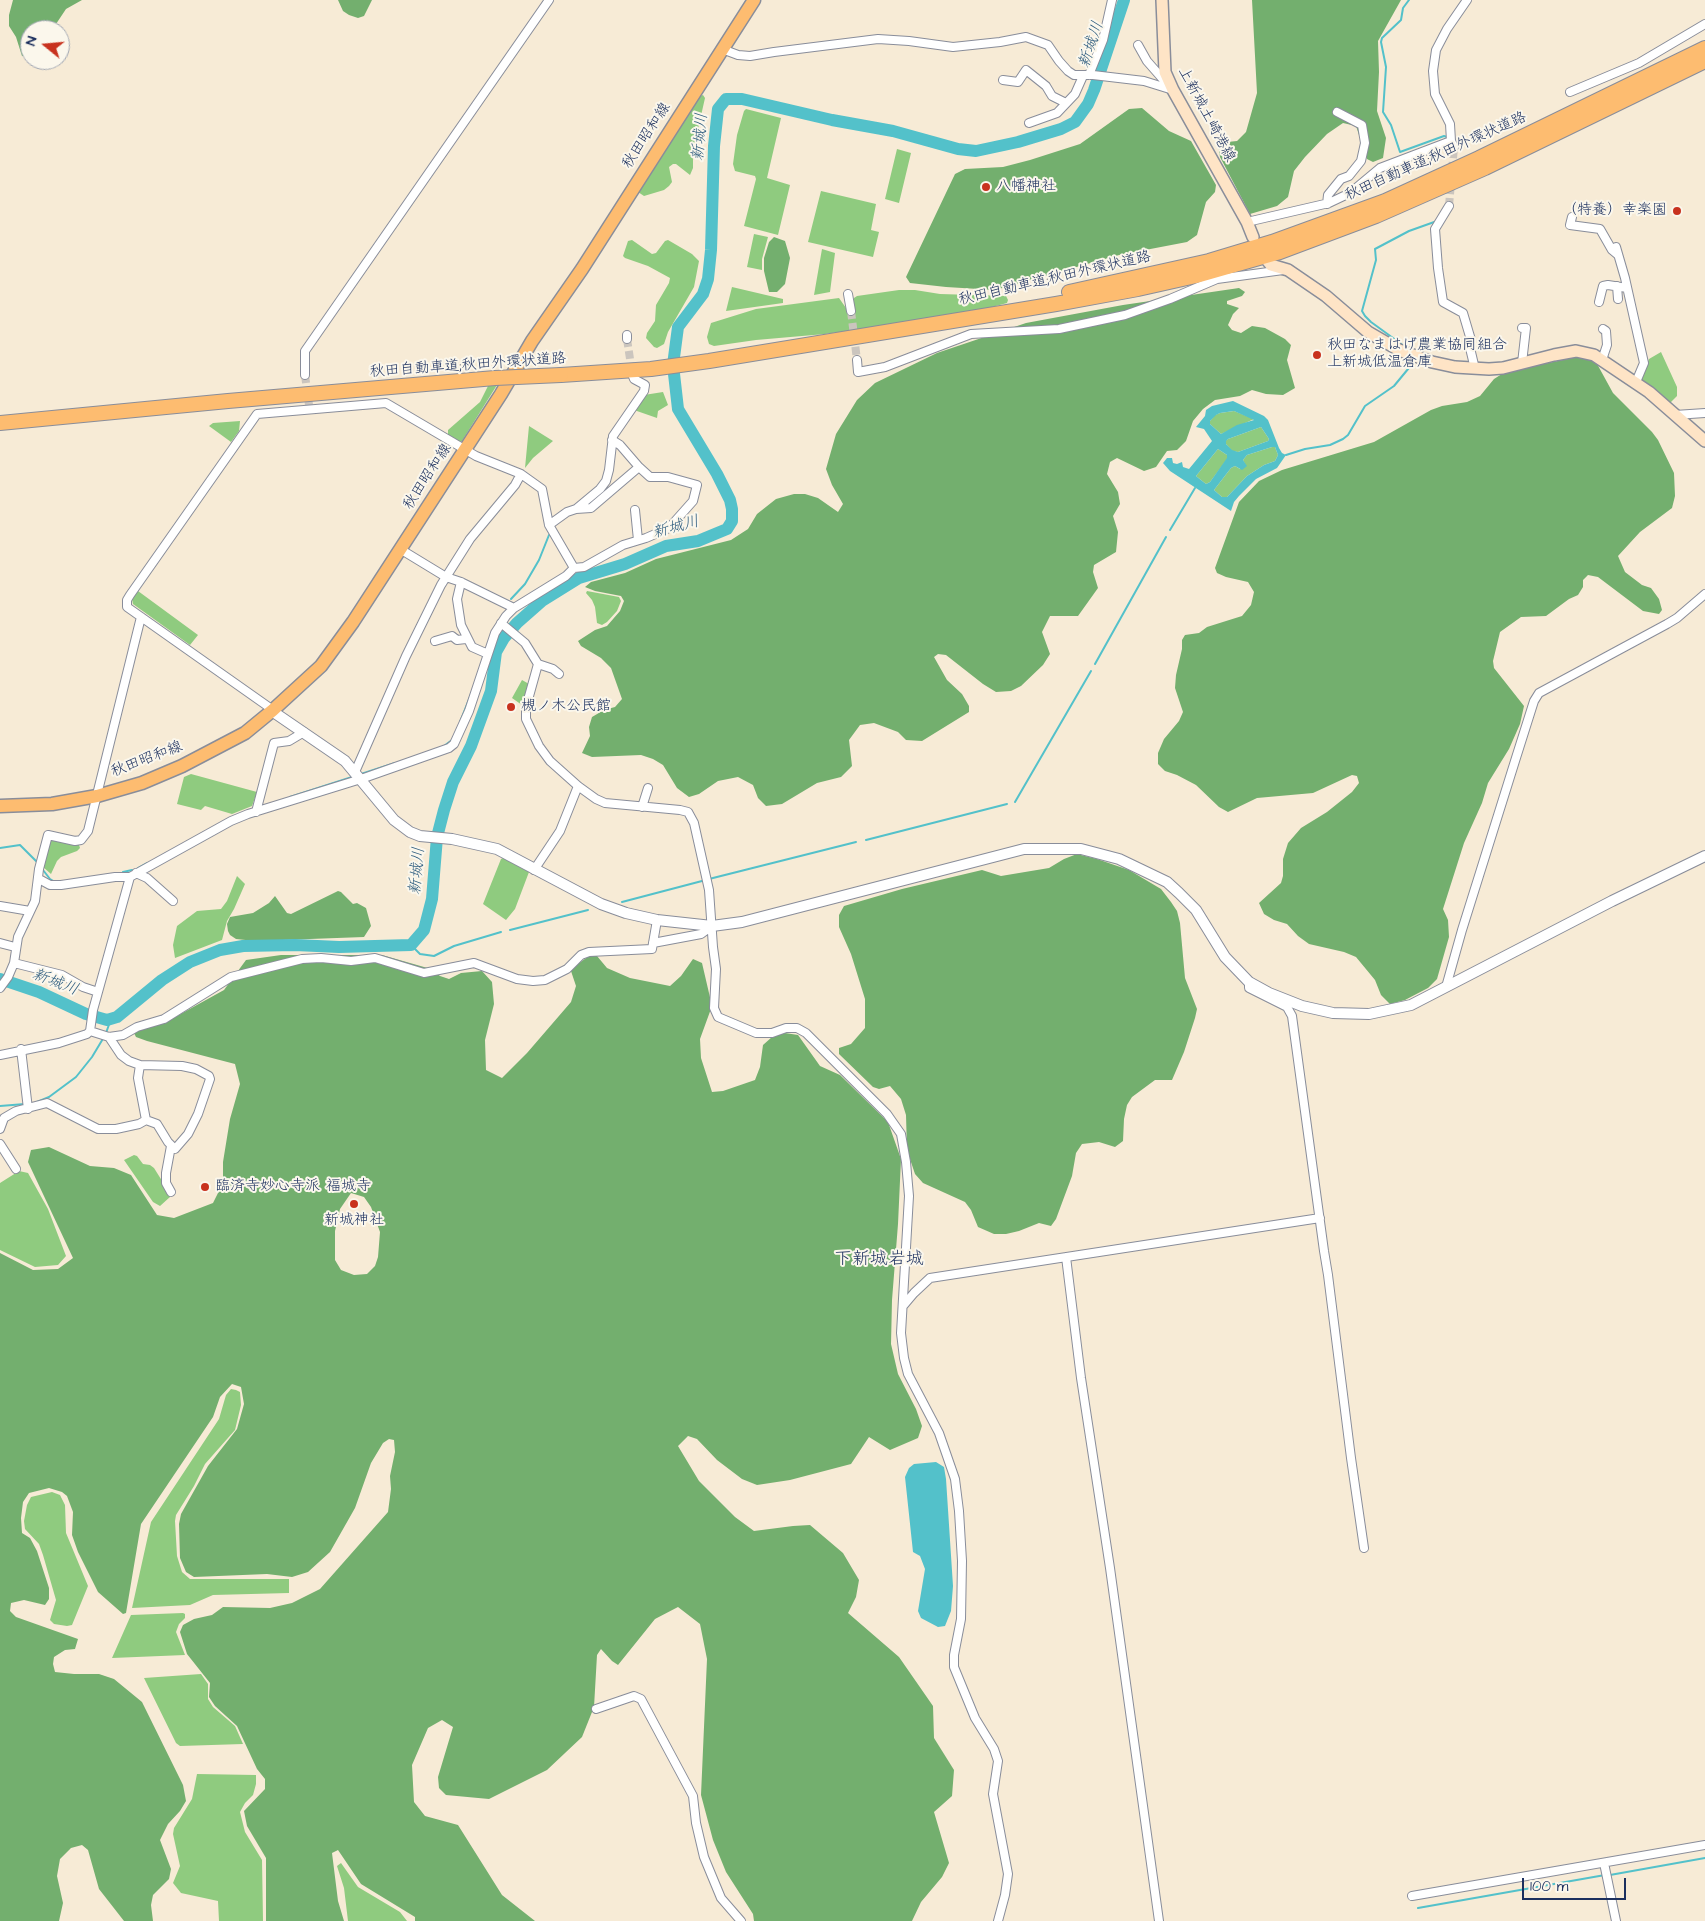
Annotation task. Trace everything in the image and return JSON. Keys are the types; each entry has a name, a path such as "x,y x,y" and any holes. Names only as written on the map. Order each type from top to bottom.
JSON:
{"highway":[{"name":"秋田自動車道;秋田外環状道路","path":"936,323 1209,261 1272,242 1385,201 1479,158 1705,48"},
{"name":"秋田自動車道;秋田外環状道路","path":"0,423 496,378 651,369 709,361 1138,289 1196,276 1280,252 1376,216 1486,168 1705,61"}],"main road":[{"name":"秋田昭和線","path":"0,806 52,804 97,796 142,783 200,757 245,733 273,711 321,666 353,622 501,394 532,341 582,269 754,0"},
{"name":"上新城土崎港線","path":"1162,0 1165,72 1173,90 1247,222 1253,237"},
{"path":"1267,260 1272,265 1288,270 1326,296 1368,332 1399,350 1432,362 1475,369 1503,368 1576,351 1594,355 1636,382 1705,441"}],"street":[{"path":"305,375 305,351 549,0"},
{"path":"1029,123 1057,113 1075,94 1089,75 1103,40 1112,0"},
{"path":"1247,222 1327,204 1350,193 1380,168 1452,144 1450,124 1434,94 1432,71 1436,50 1446,29 1467,0"},
{"path":"1570,92 1639,63 1705,24"},
{"path":"722,49 738,55 750,56 878,39 953,47 1026,37 1048,45 1068,71 1074,75 1144,81 1173,90"},
{"path":"1138,45 1147,61 1173,90"},
{"path":"1003,80 1018,82 1026,70 1046,86 1052,96 1066,103"},
{"path":"1327,204 1328,195 1341,179 1349,176 1361,161 1365,143 1362,124 1337,112"},
{"path":"1449,206 1435,230 1438,268 1444,302 1463,313 1471,340 1470,348 1475,369"},
{"path":"1572,217 1570,225 1600,229 1612,250 1619,256"},
{"path":"1616,247 1644,363 1636,382"},
{"path":"857,360 858,372 885,367 971,334 1059,329 1126,315 1218,279 1288,270"},
{"path":"1599,302 1603,286 1627,288"},
{"path":"1617,286 1618,298"},
{"path":"848,294 851,311"},
{"path":"1522,328 1526,328 1522,363"},
{"path":"1602,360 1607,345 1606,331 1603,329"},
{"path":"549,525 576,508 600,489 606,481 613,436 644,391 645,385 634,379 632,374"},
{"path":"574,568 549,525 542,489 521,474 493,464 464,450 386,403 309,408 256,414 127,600 127,607 345,761 401,827 420,836 452,839 497,849 601,904 626,913 657,920 712,926 742,922 1024,849 1081,849 1119,859 1166,882 1196,910 1225,957 1249,982 1302,1006 1334,1013 1369,1014 1411,1005 1612,901 1705,856"},
{"path":"1674,414 1705,413"},
{"path":"92,1031 93,1010 133,875 231,821 358,775 449,748 454,744 469,711 496,633 514,608 566,576 574,568 584,567 623,545 669,528 693,501 697,485 668,477 650,477 620,445 612,440"},
{"path":"576,508 591,508 639,467"},
{"path":"358,775 406,656 446,577 470,539 515,485 521,474"},
{"path":"635,510 638,540"},
{"path":"400,549 446,577 461,582 514,608"},
{"path":"461,582 457,599 461,625 472,647 488,654"},
{"path":"1446,987 1515,761 1534,701 1539,693 1668,624 1705,594"},
{"path":"0,988 8,977 14,963 15,947 35,901 39,869 48,835 75,842 80,840 88,831 141,617"},
{"path":"503,625 519,638 538,664 526,707 526,719 539,746 550,761 578,786 604,803 688,812 694,824 709,890 716,969 714,1008 718,1017 756,1033 772,1033 786,1028 797,1028 806,1033 887,1114 901,1134 909,1196 901,1332 904,1358 908,1374 936,1427 955,1479 962,1561 961,1619 954,1654 954,1667 975,1718 994,1749 998,1761 993,1794 1008,1874 998,1921"},
{"path":"435,641 452,636 457,640 466,638"},
{"path":"538,664 553,669 559,674"},
{"path":"256,812 274,743 289,741 304,732"},
{"path":"534,870 560,831 578,786"},
{"path":"642,807 648,788"},
{"path":"39,880 50,885 61,885 133,875 147,878 173,901"},
{"path":"0,906 30,911"},
{"path":"92,1031 109,1037 122,1035 137,1026 164,1019 231,977 302,959 321,958 351,961 375,958 424,973 474,963 517,979 533,981 551,978 567,969 581,955 589,952 652,949 657,920"},
{"path":"653,944 701,934 712,926"},
{"path":"0,943 15,947"},
{"path":"14,963 62,976 84,988 98,992"},
{"path":"1249,982 1249,988 1287,1007 1292,1016 1364,1548"},
{"path":"0,1055 59,1043 92,1031"},
{"path":"109,1037 121,1054 129,1061 140,1065 182,1066 196,1069 210,1076 198,1114 191,1127 174,1149 157,1124 146,1120"},
{"path":"21,1050 28,1109"},
{"path":"140,1065 138,1078 146,1120"},
{"path":"0,1129 4,1118 16,1111 47,1103 98,1129 116,1129 140,1124 146,1120"},
{"path":"0,1144 16,1169"},
{"path":"170,1192 166,1182 166,1173 171,1146"},
{"path":"903,1306 914,1292 930,1278 1320,1218"},
{"path":"1066,1257 1081,1378 1110,1568 1158,1921"},
{"path":"596,1709 634,1696 641,1699 693,1796 696,1823 704,1857 721,1898 741,1921"},
{"path":"1412,1896 1705,1846"},
{"path":"1604,1863 1616,1921"}],"green space":[{"path":"13,0 82,0 66,9 59,20 20,20 20,50 16,37 9,26 9,15"},
{"path":"338,0 372,0 364,16 358,18 343,11"},
{"path":"1252,0 1401,0 1378,41 1377,111 1386,138 1383,158 1373,162 1367,159 1356,126 1343,123 1327,134 1294,171 1288,197 1277,206 1250,214 1220,157 1218,143 1237,141 1246,132 1257,93"},
{"path":"703,95 705,98 693,151 693,168 690,175 676,164 673,164 669,167 672,182 669,186 664,190 644,196 638,192 700,96"},
{"path":"1142,108 1169,131 1191,141 1216,185 1215,192 1206,202 1197,235 1187,242 1119,255 995,290 910,283 906,277 955,174 965,169 1003,167 1080,144 1129,109"},
{"path":"746,109 781,118 767,178 790,185 778,235 744,226 756,179 755,176 735,171 733,164 737,135"},
{"path":"897,149 911,153 899,203 885,199"},
{"path":"821,191 876,204 871,230 879,232 873,257 808,242"},
{"path":"754,234 768,237 762,259 762,270 747,267"},
{"path":"774,237 785,241 790,258 785,284 777,292 769,292 764,271 764,258 769,242"},
{"path":"632,240 652,254 656,253 665,241 668,240 692,254 699,261 694,287 668,332 664,344 657,348 646,338 655,321 656,305 670,278 648,266 623,256 628,241"},
{"path":"822,249 835,253 830,292 814,295"},
{"path":"732,287 783,299 783,303 726,311"},
{"path":"1239,288 1245,292 1242,296 1227,301 1227,304 1239,308 1233,314 1228,325 1232,330 1241,333 1252,326 1265,328 1285,339 1291,345 1287,360 1295,388 1283,395 1266,394 1252,390 1240,396 1215,400 1203,409 1193,421 1186,441 1177,450 1167,451 1156,467 1144,471 1117,458 1110,462 1107,474 1118,492 1120,504 1113,516 1118,532 1116,552 1094,565 1093,572 1098,588 1078,616 1050,616 1042,632 1050,654 1043,665 1021,686 1011,691 996,692 946,655 938,654 934,657 947,680 962,694 969,706 969,712 922,741 906,740 898,732 874,723 860,725 849,740 852,766 841,777 817,783 782,804 766,806 758,798 753,785 738,777 718,781 699,794 689,797 677,788 663,765 653,759 641,755 592,757 582,753 590,736 589,727 592,717 604,710 615,707 622,699 611,668 601,658 581,646 578,641 595,630 607,626 620,611 624,601 621,596 585,587 591,582 625,573 656,559 731,540 748,529 757,514 776,499 794,494 805,494 818,498 838,512 843,504 832,485 826,469 836,434 857,400 875,383 937,353 1026,323 1123,305"},
{"path":"899,290 915,290 940,294 1006,296 1008,300 1007,303 977,311 921,321 825,334 714,346 709,344 707,337 711,323 756,309 839,298 846,308 854,306 854,298 857,296"},
{"path":"1661,352 1677,387 1677,396 1669,404 1640,381 1649,359"},
{"path":"1572,358 1583,358 1596,362 1613,393 1658,440 1674,473 1675,496 1672,508 1640,532 1618,556 1625,572 1642,585 1651,588 1659,599 1662,610 1659,614 1643,611 1598,577 1588,575 1583,580 1583,587 1578,595 1569,599 1546,616 1521,617 1500,632 1493,661 1494,668 1524,706 1520,724 1509,749 1488,783 1482,803 1464,843 1443,909 1448,920 1449,937 1437,979 1428,988 1405,1000 1390,1004 1381,995 1375,980 1356,957 1344,952 1309,944 1287,924 1274,920 1264,914 1259,903 1281,883 1283,859 1288,843 1301,828 1327,812 1352,792 1359,783 1357,776 1352,775 1313,793 1257,798 1228,812 1219,807 1196,785 1165,771 1158,764 1158,753 1164,739 1179,721 1183,712 1175,688 1182,640 1185,635 1199,633 1207,627 1242,616 1251,605 1254,592 1248,582 1226,577 1217,573 1215,568 1239,502 1259,481 1282,470 1374,442 1431,410 1442,406 1467,402 1480,396 1494,379 1505,372"},
{"path":"497,383 462,441 458,442 448,436 448,430 480,402 489,384"},
{"path":"663,392 668,405 658,411 657,418 634,410 644,395"},
{"path":"1234,411 1254,419 1221,434 1210,424 1215,415"},
{"path":"240,421 239,431 231,442 209,426 213,423"},
{"path":"529,426 553,441 533,458 525,468"},
{"path":"1261,427 1269,439 1268,441 1238,452 1232,451 1226,444 1225,441 1228,439"},
{"path":"1275,447 1278,455 1275,461 1264,465 1247,476 1227,497 1222,497 1214,490 1231,468 1235,466 1240,469 1246,466 1243,460 1247,455"},
{"path":"1218,449 1227,455 1228,458 1210,482 1206,484 1196,476"},
{"path":"138,591 198,635 190,645 133,604 132,599"},
{"path":"587,591 619,597 621,601 617,611 602,625 597,623 595,607 586,593"},
{"path":"522,680 529,684 522,705 512,698"},
{"path":"191,774 257,792 252,806 232,814 205,806 201,810 177,804 184,777"},
{"path":"50,839 79,845 80,848 61,857 51,874 43,867"},
{"path":"1077,854 1129,870 1161,889 1177,911 1180,923 1185,978 1197,1009 1184,1052 1172,1080 1155,1080 1132,1097 1127,1105 1123,1141 1115,1147 1099,1142 1082,1144 1076,1153 1072,1176 1056,1219 1051,1226 1039,1223 1019,1231 994,1234 978,1227 971,1210 965,1202 923,1183 915,1174 907,1150 906,1115 901,1099 890,1086 879,1089 873,1087 839,1054 839,1048 851,1044 865,1028 865,999 851,954 839,927 839,915 844,906 902,889 982,870 1001,876 1049,868"},
{"path":"503,858 529,872 515,909 506,920 483,904"},
{"path":"237,876 245,884 227,921 222,940 175,958 173,945 177,926 197,911 221,909 227,901"},
{"path":"338,891 353,904 357,903 366,908 371,926 364,937 255,941 236,939 228,931 227,924 230,917 253,913 269,903 275,896 287,913 291,914"},
{"path":"281,955 382,955 431,969 440,976 449,979 461,973 482,971 492,982 494,1004 485,1040 486,1070 502,1078 527,1053 571,1002 576,986 571,971 589,956 597,956 607,968 630,978 670,986 681,976 693,959 702,963 712,1006 700,1039 701,1058 712,1092 723,1091 755,1080 760,1067 763,1045 772,1037 785,1033 798,1035 820,1066 840,1075 888,1122 901,1159 891,1344 898,1374 916,1409 922,1426 918,1438 890,1450 869,1437 851,1464 790,1480 757,1485 742,1479 717,1460 697,1439 688,1436 678,1446 699,1481 735,1517 754,1531 810,1525 843,1553 859,1580 856,1597 848,1613 899,1657 933,1706 934,1738 954,1770 952,1796 934,1812 949,1863 942,1877 921,1902 912,1921 754,1921 753,1914 726,1872 713,1840 701,1795 707,1659 700,1624 678,1607 655,1619 618,1665 601,1649 597,1655 594,1707 582,1737 547,1770 489,1799 446,1795 439,1788 438,1777 453,1727 442,1720 428,1728 412,1765 414,1802 425,1816 458,1825 502,1895 535,1921 415,1921 415,1917 361,1884 338,1850 332,1853 338,1901 344,1921 266,1921 266,1858 247,1826 244,1811 265,1789 265,1779 257,1769 237,1726 215,1706 209,1697 210,1683 187,1654 180,1632 183,1625 194,1619 212,1615 223,1607 270,1608 292,1603 320,1589 388,1512 391,1489 390,1476 395,1452 394,1440 389,1439 383,1443 371,1463 355,1508 330,1552 308,1572 292,1577 267,1574 194,1577 186,1572 180,1558 179,1524 181,1514 208,1466 237,1429 244,1404 241,1387 232,1384 220,1397 213,1417 141,1524 126,1613 123,1614 98,1592 78,1552 72,1535 73,1512 67,1496 62,1492 49,1488 29,1493 23,1502 22,1533 30,1538 37,1551 49,1588 49,1599 45,1605 24,1600 11,1603 10,1611 16,1617 78,1639 75,1649 65,1650 54,1657 55,1672 99,1674 114,1679 142,1702 183,1785 186,1801 168,1824 160,1840 171,1869 169,1879 153,1895 151,1905 153,1921 124,1921 99,1889 88,1850 82,1845 71,1848 60,1859 57,1876 63,1903 59,1921 0,1921 0,1253 33,1270 58,1269 73,1258 28,1162 31,1150 49,1147 90,1166 114,1168 131,1175 157,1215 174,1218 213,1203 223,1183 223,1162 230,1119 240,1084 235,1064 147,1041 136,1037 134,1033 139,1029 168,1021 224,990 246,960","holes":["351,1193 364,1197 371,1207 380,1232 378,1257 375,1266 367,1274 354,1275 341,1270 335,1260 335,1231 340,1209"]},
{"path":"134,1155 143,1164 154,1168 169,1192 170,1197 160,1206 153,1202 124,1160"},
{"path":"19,1171 28,1173 48,1209 66,1256 58,1265 35,1267 0,1250 0,1183"},
{"path":"231,1389 240,1392 241,1405 235,1430 205,1464 176,1515 177,1556 182,1572 190,1579 289,1579 289,1593 213,1595 190,1605 132,1608 151,1522 219,1419 226,1395"},
{"path":"52,1492 60,1495 65,1505 66,1533 88,1586 72,1625 67,1626 54,1624 50,1620 56,1600 39,1544 25,1529 24,1521 27,1505 31,1497"},
{"path":"183,1613 185,1618 179,1624 176,1632 185,1655 112,1658 131,1615"},
{"path":"201,1674 208,1684 208,1699 213,1707 235,1726 243,1744 180,1746 176,1743 144,1678"},
{"path":"197,1774 256,1775 253,1795 240,1812 245,1832 262,1860 263,1921 219,1921 218,1901 181,1893 173,1883 180,1866 173,1834 174,1828 192,1799"},
{"path":"341,1863 358,1887 400,1912 407,1921 348,1921 344,1888 337,1866"}],"water":[{"path":"1233,401 1264,416 1268,420 1279,448 1286,455 1277,468 1256,479 1239,496 1234,502 1231,511 1170,471 1163,463 1167,458 1172,458 1173,463 1182,462 1183,467 1189,469 1212,441 1204,429 1196,427 1205,416 1206,410 1212,406","holes":["1234,411 1254,420 1237,425 1221,434 1210,424 1210,421 1220,413","1261,427 1269,439 1238,452 1232,450 1226,444 1228,439","1272,447 1275,447 1278,455 1275,461 1264,465 1247,476 1227,497 1222,497 1214,490 1231,468 1235,466 1242,470 1247,466 1243,460 1247,455","1218,449 1227,455 1227,458 1210,482 1206,484 1196,476"]},
{"path":"936,1462 944,1467 946,1479 953,1586 951,1611 945,1626 938,1627 921,1618 918,1611 925,1569 920,1556 913,1552 905,1477 909,1468 914,1464"}],"waterway":[{"name":"新城川","path":"0,979 39,992 86,1014 107,1020 117,1017 162,980 190,962 220,950 243,946 295,945 339,947 411,945 424,930 432,899 437,837 444,810 453,782 471,746 491,691 496,652 504,638 517,623 542,601 579,578 625,564 666,546 698,541 727,529 732,521 730,500 717,474 678,409 673,365 678,327 703,294 708,279 711,250 714,146 718,109 726,99 742,99 832,120 893,131 958,149 976,151 1018,142 1061,129 1075,122 1088,104 1094,90 1124,0"},
{"path":"1409,0 1403,8 1401,20 1382,38 1381,42 1386,67 1383,112 1391,125 1400,152 1444,136 1447,137"},
{"path":"1404,346 1371,322 1362,311 1376,260 1375,249 1409,231 1437,221"},
{"path":"1286,455 1305,449 1330,445 1343,439 1348,435 1365,406 1394,386 1413,363"},
{"path":"1170,530 1195,488"},
{"path":"511,599 525,584 539,560 549,535"},
{"path":"1095,664 1166,537"},
{"path":"494,629 499,620"},
{"path":"1015,802 1091,671"},
{"path":"460,722 473,689"},
{"path":"444,746 452,740"},
{"path":"361,774 395,763"},
{"path":"290,797 352,777"},
{"path":"866,840 1007,804"},
{"path":"709,879 856,842"},
{"path":"0,848 20,845 38,863"},
{"path":"138,868 147,863"},
{"path":"43,870 55,882"},
{"path":"123,872 132,870"},
{"path":"115,874 120,873"},
{"path":"622,902 702,881"},
{"path":"510,930 588,910"},
{"path":"411,945 420,954 434,956 454,946 501,932"},
{"path":"106,1033 111,1019"},
{"path":"37,1102 49,1097 76,1077 92,1057 104,1037"},
{"path":"0,1106 25,1104"},
{"path":"1610,1875 1705,1858"},
{"path":"1418,1908 1605,1875"}],"tunnel":[{"path":"1449,206 1454,147"},
{"path":"851,311 857,360"},
{"path":"627,339 632,372"},
{"path":"305,375 309,405"}],"place":[{"name":"八幡神社","path":"986,187"},
{"name":"（特養）幸楽園","path":"1677,211"},
{"name":"秋田なまはげ農業協同組合 上新城低温倉庫","path":"1317,355"},
{"name":"槻ノ木公民館","path":"511,707"},
{"name":"臨済寺妙心寺派 福城寺","path":"205,1187"},
{"name":"新城神社","path":"354,1204"}],"district":[{"name":"下新城岩城","path":"879,1260"}]}
